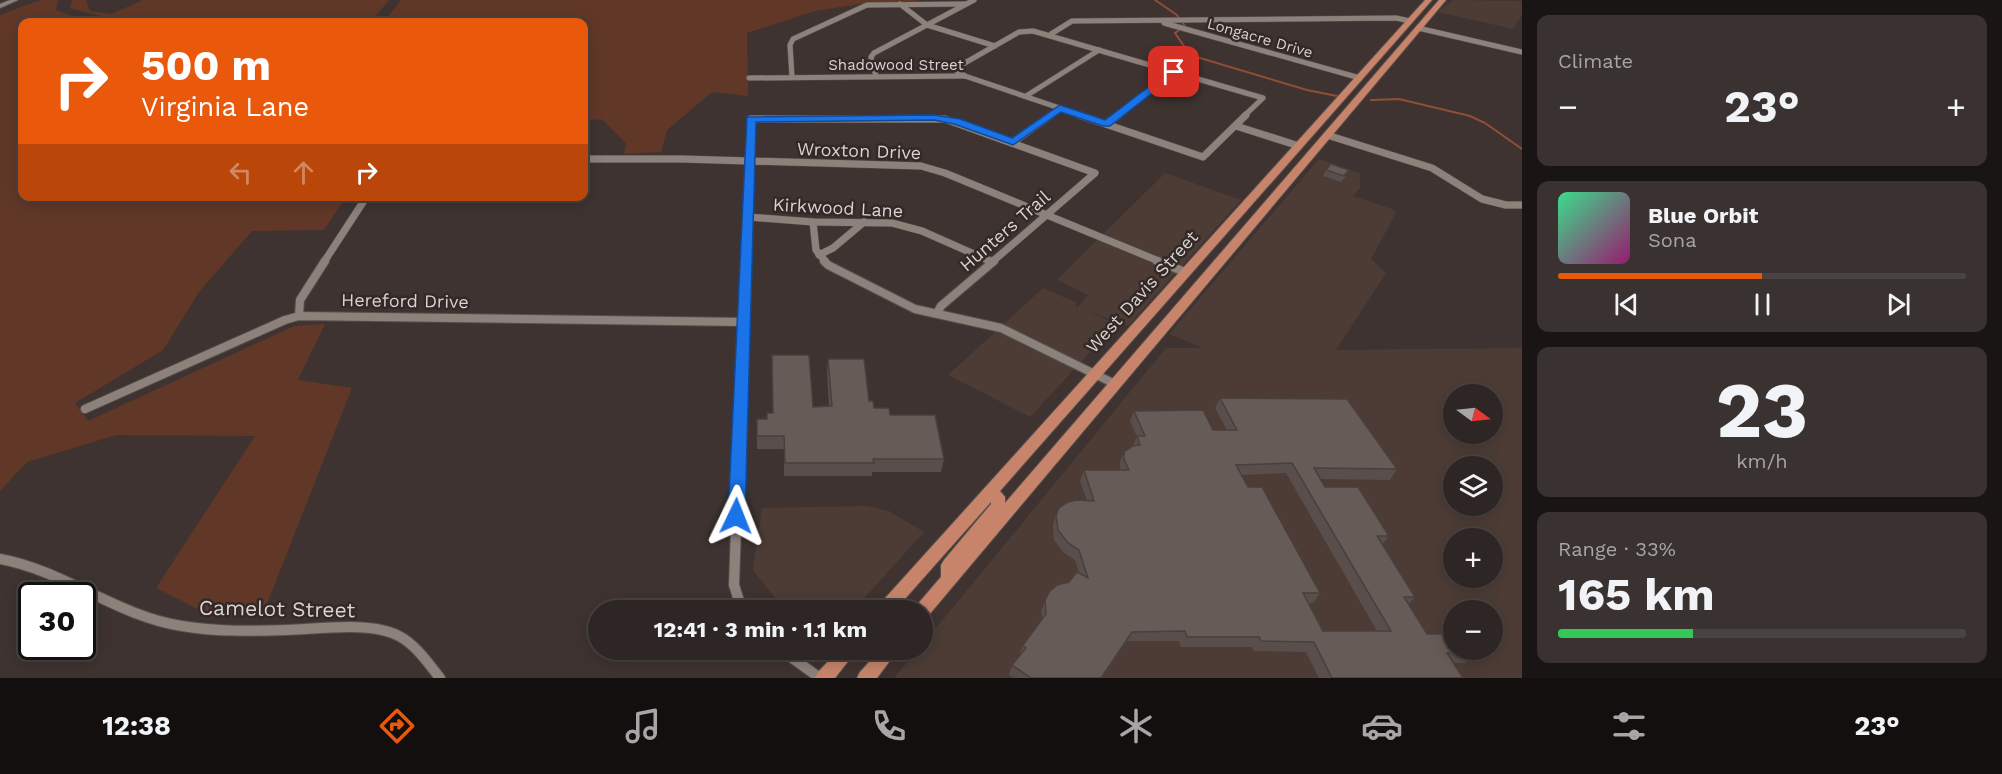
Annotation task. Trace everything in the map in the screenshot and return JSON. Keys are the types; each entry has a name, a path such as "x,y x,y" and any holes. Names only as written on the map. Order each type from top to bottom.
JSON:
{"main road":[{"name":"West Davis Street","path":"932,600 1354,104 1414,25 1429,0"},
{"name":"West Davis Street","path":"894,600 1333,107 1414,25 1443,0"},
{"path":"1354,104 1351,99 1366,82 1360,78"},
{"path":"1327,135 1320,131 1335,113 1333,107"},
{"path":"1291,177 1289,172 1305,152 1299,146"},
{"path":"1254,220 1248,214 1268,190 1267,183"},
{"path":"1180,307 1180,297 1215,256 1214,251 1208,247"},
{"path":"949,580 949,565 998,506 998,497 992,492"},
{"path":"822,678 839,660"},
{"path":"866,678 881,660"}],"street":[{"path":"0,6 15,0"},
{"path":"876,76 871,57 874,53 974,0"},
{"path":"900,4 927,25 995,46"},
{"path":"792,77 790,45 793,39 867,5 965,4"},
{"path":"1051,34 1072,21 1154,20 1166,22 1396,18 1414,25 1522,52"},
{"name":"Longacre Drive","path":"1166,22 1196,33 1360,78"},
{"path":"965,76 955,70 956,68 1027,30 1051,34 1263,99 1236,126 1299,146"},
{"path":"1026,96 1099,50"},
{"path":"1107,124 1174,72"},
{"name":"Shadowood Street","path":"749,78 965,76 1203,157 1236,126"},
{"path":"739,600 734,585 751,119 934,117 957,121 1013,142 1060,108"},
{"path":"1327,135 1432,168 1444,174 1463,190 1486,202 1522,205"},
{"name":"Hunters Trail","path":"937,313 941,306 1095,173 1013,142"},
{"name":"Wroxton Drive","path":"588,159 921,166 945,173 1185,272"},
{"path":"299,316 300,300 364,201"},
{"name":"Kirkwood Lane","path":"747,217 813,222 892,223 922,231 992,262"},
{"path":"813,222 816,250 828,266 902,303 1001,328 1115,384"},
{"path":"819,255 833,248 864,222"},
{"name":"Hereford Drive","path":"85,409 285,320 299,316 743,322"},
{"name":"Camelot Street","path":"0,559 41,569 119,608 164,623 216,630 358,629 390,632 410,645 440,678"},
{"path":"796,660 822,678"}],"shaded area":[{"path":"40,0 58,0 56,10 77,18 18,18 18,201 343,201 324,230 252,231 199,292 163,350 75,403 88,421 294,326 325,324 298,380 352,388 263,614 216,618 156,588 255,436 116,435 27,462 0,491 0,15"},
{"path":"72,0 86,0 90,11 111,14 143,0 389,0 374,18 108,18 70,8"},
{"path":"401,0 917,0 866,3 815,11 747,33 748,96 712,92 667,130 661,152 624,154 626,143 603,120 588,119 588,18 387,18"},
{"path":"1453,0 1522,1 1522,15 1513,29 1438,12"},
{"path":"1319,159 1360,173 1360,188 1353,196 1392,209 1396,213 1371,259 1386,273 1336,350 1522,348 1522,678 894,678 909,660 933,660 933,632 1166,348 1203,348 1169,334"},
{"path":"1165,173 1241,200 1128,326 1086,310 1116,324 1030,417 948,375 1043,288 1077,303 1075,306 1078,307 1088,295 1057,280"},
{"path":"867,506 889,511 924,532 863,600 780,600 775,598 753,570 762,508"}],"building":[{"path":"1331,164 1349,170 1344,176 1326,170"},
{"path":"772,355 809,355 813,407 832,406 828,359 864,359 869,401 873,401 874,408 889,408 890,415 935,415 944,459 873,459 874,463 785,463 784,436 757,436 757,419 767,419 767,413 773,413"},
{"path":"1220,398 1347,399 1397,469 1314,468 1325,487 1358,487 1389,536 1377,536 1415,597 1404,597 1427,634 1443,634 1443,660 1451,660 1463,678 1332,678 1314,642 1261,641 1259,637 1187,637 1185,631 1132,632 1101,678 1031,678 1012,665 1026,648 1023,645 1046,614 1045,601 1049,592 1057,585 1069,582 1077,572 1088,578 1079,550 1068,543 1058,530 1056,515 1059,508 1068,502 1094,501 1084,470 1129,470 1124,459 1124,452 1133,446 1140,445 1137,436 1145,436 1134,411 1203,410 1213,430 1237,430","holes":["1292,463 1391,631 1323,631 1303,593 1320,593 1262,487 1248,487 1236,465"]}],"waterway":[{"path":"1155,0 1177,15 1185,26 1175,33 1190,55 1307,90 1337,96"},
{"path":"1371,100 1399,99 1470,116 1485,123 1522,149"}],"route":[{"path":"736,516 751,119 934,117 957,121 1013,142 1060,108 1107,124 1174,72"}]}
